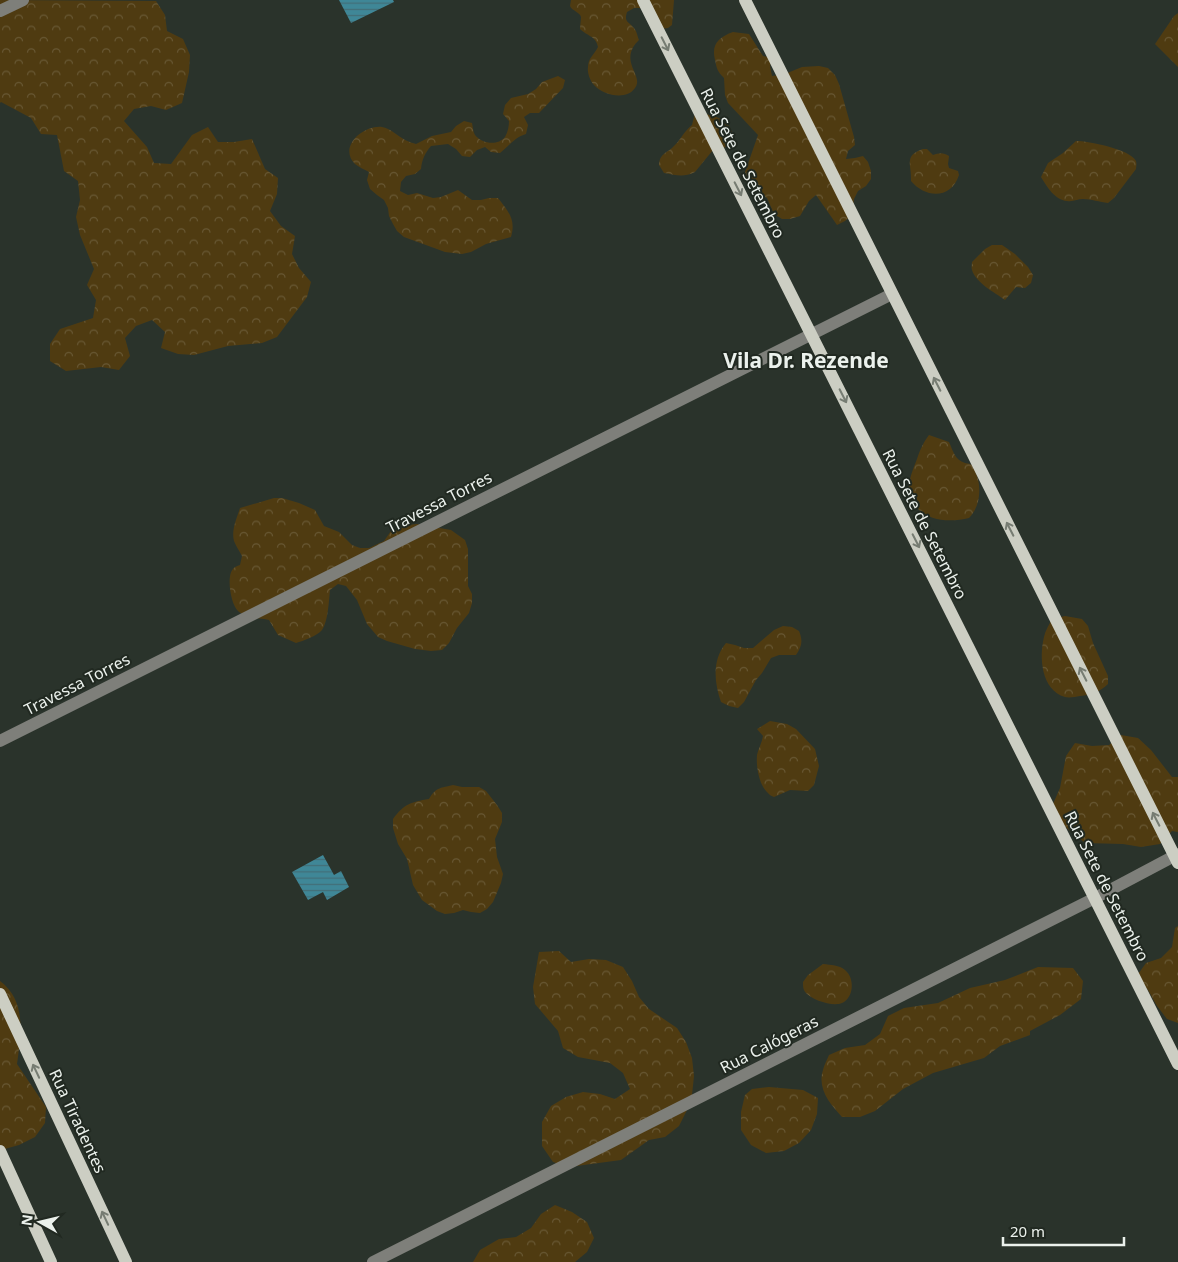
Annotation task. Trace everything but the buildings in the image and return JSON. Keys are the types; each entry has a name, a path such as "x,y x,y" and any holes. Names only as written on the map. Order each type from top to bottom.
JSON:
{"main road":[{"name":"Rua Sete de Setembro","path":"643,0 1178,1064"},
{"path":"745,0 1177,858"},
{"name":"Rua Tiradentes","path":"0,994 126,1262"},
{"path":"0,1151 52,1262"}],"street":[{"path":"0,11 23,0"},
{"name":"Travessa Torres","path":"0,741 892,294"},
{"name":"Rua Calógeras","path":"373,1262 1177,858"}],"green space":[{"path":"0,0 156,1 165,15 167,31 183,39 190,55 189,72 182,103 166,110 151,106 134,109 124,121 147,147 154,163 171,164 192,135 208,127 218,142 252,139 265,169 278,178 277,194 270,211 281,226 295,236 292,254 299,268 311,282 307,297 277,337 262,343 228,346 194,355 178,354 161,348 165,332 152,320 136,326 125,338 130,356 119,370 101,367 66,371 50,361 50,344 60,329 93,318 96,300 87,285 94,269 80,235 76,217 80,200 78,181 64,171 57,135 41,134 31,118 0,103"},
{"path":"571,0 674,0 672,25 668,28 660,29 643,8 634,8 627,12 626,20 635,30 639,40 630,55 637,78 635,88 631,92 620,95 609,94 598,89 590,79 588,64 598,47 593,38 580,29 581,17 570,6"},
{"path":"1178,13 1178,67 1155,44"},
{"path":"733,32 749,34 763,56 772,58 770,66 772,76 785,74 802,67 819,66 828,68 835,75 854,137 855,145 848,151 846,159 863,156 868,162 871,171 871,179 866,186 858,191 854,199 852,215 845,221 837,225 816,195 809,201 800,216 782,219 774,214 767,198 752,189 747,183 744,175 758,135 728,103 725,95 724,78 716,66 714,54 717,42"},
{"path":"558,76 565,80 563,88 539,113 530,113 524,117 528,125 526,134 515,139 500,153 491,152 485,147 477,150 470,157 462,156 448,144 431,146 424,156 421,169 415,174 406,176 401,182 400,191 408,195 417,193 433,198 458,190 472,200 498,198 511,216 513,226 511,237 486,244 471,252 462,254 445,252 404,237 397,231 389,216 384,200 370,189 367,180 369,172 355,164 350,157 349,151 355,138 367,130 382,127 416,144 432,136 451,132 464,121 472,123 474,134 478,138 490,143 498,142 505,137 508,131 509,121 503,114 505,105 511,98 528,94 542,82"},
{"path":"695,113 713,116 725,122 730,129 735,143 731,146 713,150 695,172 691,174 679,176 664,173 659,165 661,158 692,125"},
{"path":"1076,141 1090,142 1118,149 1136,161 1136,169 1108,203 1086,199 1063,200 1052,192 1041,177 1048,163"},
{"path":"923,149 927,149 933,155 941,153 949,156 949,168 958,171 959,175 950,189 937,194 930,193 923,191 911,181 911,158"},
{"path":"992,245 1002,245 1015,254 1033,275 1031,283 1025,288 1016,287 1005,300 981,283 974,275 972,269 972,262"},
{"path":"929,435 949,442 959,460 973,466 978,479 979,497 976,508 969,518 956,520 935,519 923,513 910,501 910,478"},
{"path":"274,498 282,498 315,510 324,526 339,532 352,545 360,548 369,548 384,541 391,531 417,524 451,530 465,540 468,549 468,586 472,594 472,603 469,613 457,628 449,643 442,650 431,651 415,649 378,637 367,624 357,600 346,586 338,584 330,590 327,616 322,630 306,640 296,643 278,635 269,620 249,616 238,611 233,603 230,590 231,573 234,568 240,565 242,556 233,537 236,520 240,508"},
{"path":"1065,616 1082,619 1088,626 1093,643 1108,676 1108,684 1095,693 1065,697 1057,693 1046,680 1042,663 1042,645 1046,630 1052,619"},
{"path":"783,626 792,627 799,631 801,643 796,655 779,655 771,658 744,702 738,708 721,702 717,687 716,664 721,650 726,643 744,648 753,648 774,630"},
{"path":"770,721 787,724 796,729 815,749 819,766 814,785 808,791 790,790 774,797 762,785 757,760 763,736 757,729"},
{"path":"1121,735 1138,738 1151,750 1172,777 1178,777 1178,832 1172,831 1160,844 1141,847 1123,844 1085,843 1057,820 1053,804 1060,788 1066,756 1075,743 1092,746 1109,745"},
{"path":"453,785 479,787 486,791 502,813 502,822 495,839 497,857 503,874 493,902 480,913 463,910 445,914 437,911 422,900 413,885 407,859 398,844 393,828 393,819 404,807 429,799 437,790"},
{"path":"1178,926 1178,1023 1167,1019 1148,990 1136,977 1146,963 1161,958 1172,947 1175,928"},
{"path":"559,951 571,962 589,959 606,960 623,967 639,997 649,1009 677,1028 686,1042 692,1058 694,1076 692,1095 679,1126 665,1137 649,1140 621,1160 569,1167 553,1162 542,1146 542,1122 551,1106 566,1097 583,1092 600,1094 615,1099 630,1089 623,1073 610,1063 578,1057 563,1048 558,1031 535,1004 533,987 539,952"},
{"path":"823,964 843,968 850,978 852,983 851,992 849,997 842,1003 823,1002 809,996 804,991 803,982 808,975"},
{"path":"1038,967 1073,968 1083,981 1081,999 1060,1015 1030,1031 1030,1035 1000,1046 984,1058 933,1073 903,1089 875,1111 860,1117 842,1117 829,1101 823,1090 822,1077 829,1055 845,1048 865,1045 880,1034 888,1016 904,1008 938,1003 970,988 1005,980"},
{"path":"0,981 15,998 18,1008 20,1042 17,1064 46,1107 45,1123 35,1137 19,1145 1,1150 0,1150"},
{"path":"769,1087 803,1090 818,1098 817,1114 811,1130 799,1143 784,1151 766,1153 751,1145 741,1130 741,1112 745,1095 752,1089"},
{"path":"555,1205 572,1212 587,1222 594,1238 587,1252 575,1262 473,1262 480,1250 499,1239 516,1237 531,1228 541,1214"}],"water":[{"path":"339,0 393,0 394,2 351,23"},
{"path":"323,855 334,875 341,871 349,887 327,900 323,892 308,900 292,872"}],"district":[{"name":"Vila Dr. Rezende","path":"806,360"}]}
